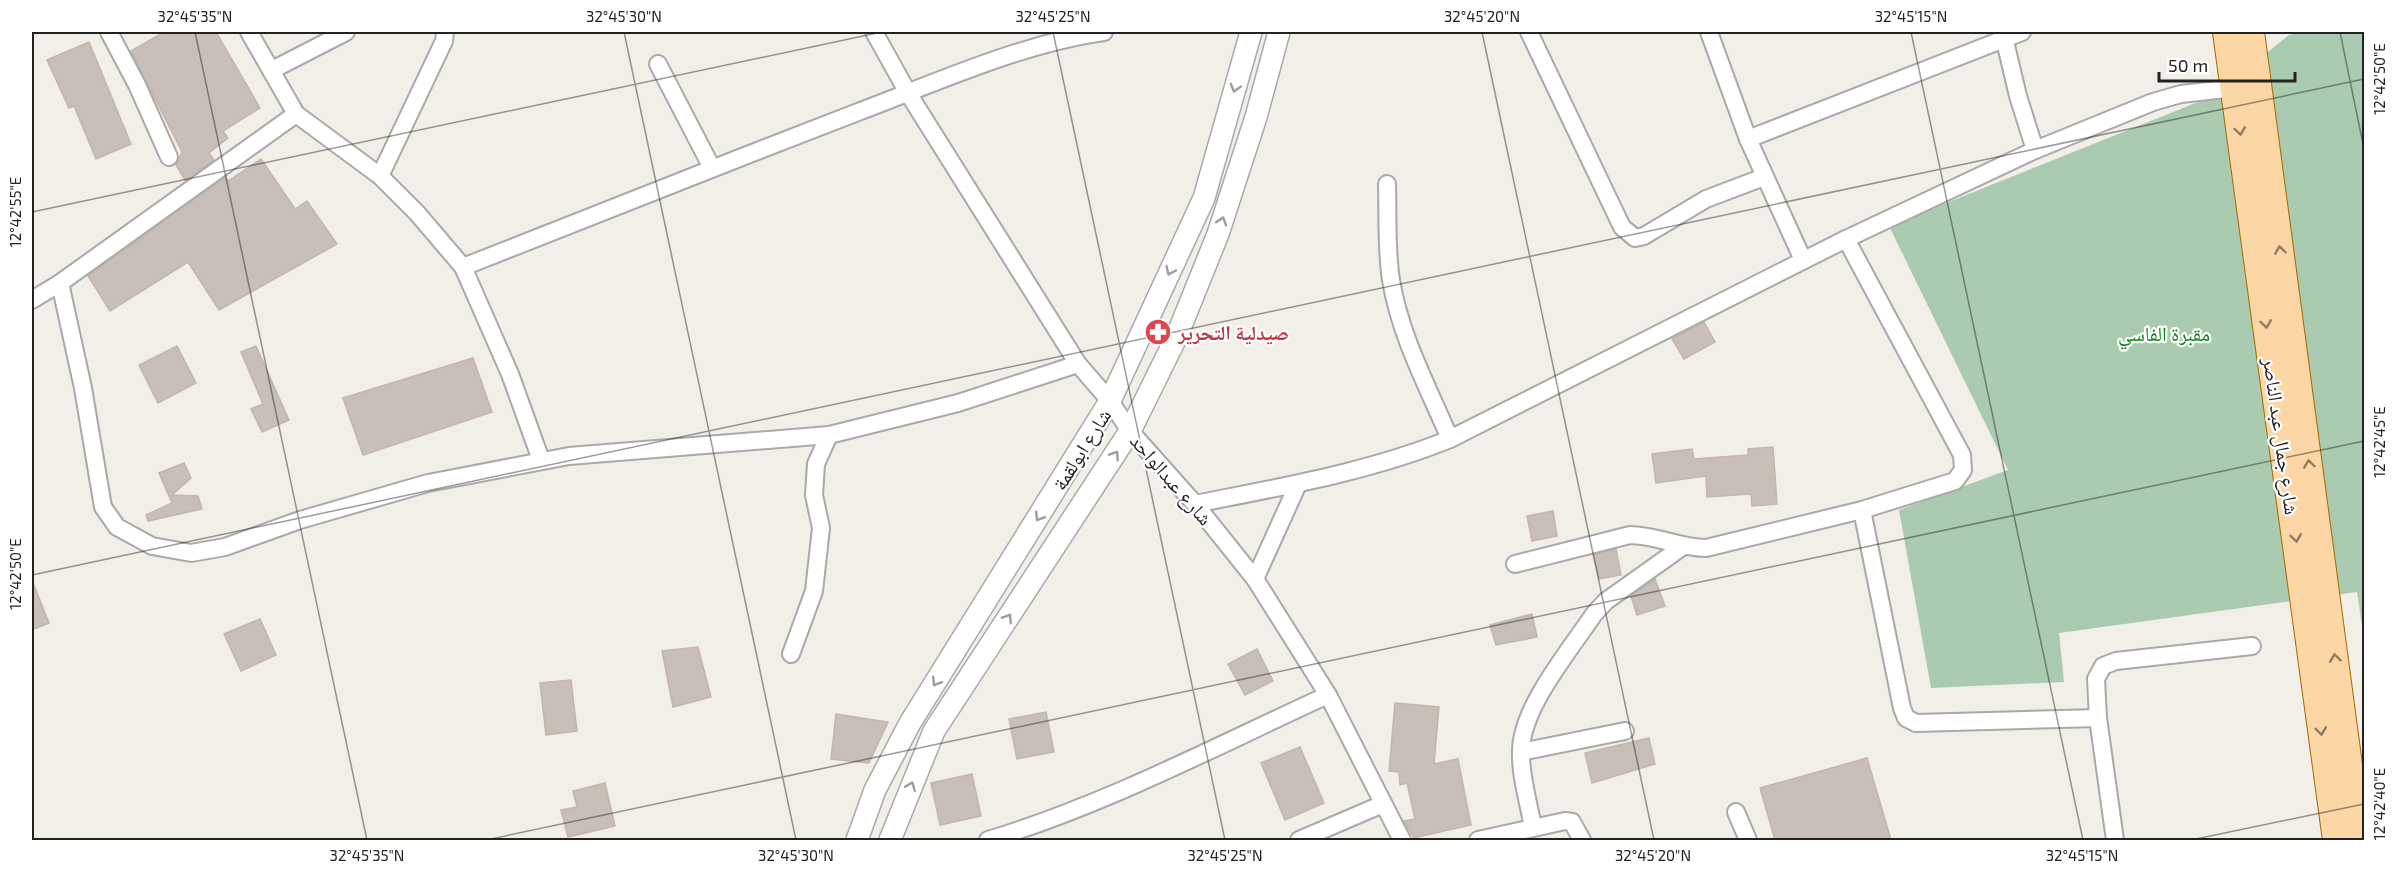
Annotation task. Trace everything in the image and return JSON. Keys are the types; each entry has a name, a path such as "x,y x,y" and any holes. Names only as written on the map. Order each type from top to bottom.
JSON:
{"main road":[{"name":"شارع جمال عبد الناصر","path":"2226,32 2336,840"},
{"name":"شارع جمال عبد الناصر","path":"2251,32 2359,840"}],"street":[{"path":"109,32 137,85 169,157"},
{"path":"249,32 296,114 380,176 417,213 463,267 510,374 541,460"},
{"path":"272,70 346,32"},
{"path":"380,176 444,41 446,32"},
{"name":"شارع عبدالواحد","path":"874,32 908,93 1078,364 1110,401 1130,431 1195,504 1256,579 1328,695 1402,840"},
{"path":"463,267 908,93 1048,44 1104,32"},
{"name":"شارع ابولقمة","path":"857,840 875,790 910,723 1110,401 1204,198 1251,32"},
{"name":"شارع ابولقمة","path":"890,840 934,731 1130,431 1176,338 1218,234 1256,117 1279,32"},
{"path":"1529,32 1622,227 1635,238 1644,236 1706,200 1764,177"},
{"path":"1709,32 1748,139 1803,260"},
{"path":"1748,139 2004,37 2022,32"},
{"path":"2004,37 2018,96 2035,150"},
{"path":"658,64 712,168"},
{"path":"1195,504 1298,484 1418,452 1450,439 1803,260 2035,150 2153,102 2181,94 2234,88"},
{"path":"32,300 60,284 296,114"},
{"path":"1387,184 1391,279 1397,308 1405,335 1450,439"},
{"path":"1515,564 1630,535 1641,535 1682,547 1706,548 1862,510 1955,481 1963,470 1962,455 1846,239"},
{"path":"60,284 83,388 103,507 117,527 152,546 191,553 225,547 300,520 428,483 541,460 829,435 958,402 1078,364"},
{"path":"791,654 814,591 821,528 814,495 816,464 829,435"},
{"path":"1256,579 1298,484"},
{"path":"1862,510 1902,708 1906,718 1916,723 2098,718"},
{"path":"1533,828 1521,752 1523,730 1530,711 1594,614 1606,601 1682,547"},
{"path":"2115,840 2098,718 2096,678 2103,666 2116,661 2252,646"},
{"path":"988,840 1035,826 1081,807 1328,695"},
{"path":"1521,752 1625,731"},
{"path":"1299,840 1383,804"},
{"path":"1736,812 1748,840"},
{"path":"1478,840 1572,822 1581,840"}],"green space":[{"name":"مقبرة الفاسي","path":"2301,32 2364,32 2364,639 2357,592 2059,633 2064,682 1931,688 1899,510 2008,470 1889,226 2213,96 2289,35"}],"building":[{"path":"164,32 216,32 260,108 223,131 228,138 209,153 214,160 185,180 176,165 182,152 131,51"},
{"path":"89,42 131,144 96,159 74,106 69,108 47,60"},
{"path":"261,159 295,209 307,201 337,244 219,310 188,262 110,311 88,276 226,177 228,181"},
{"path":"1704,322 1715,342 1684,359 1672,339"},
{"path":"177,346 196,383 158,403 139,365"},
{"path":"256,346 289,420 262,432 251,409 263,404 241,352"},
{"path":"473,358 492,412 363,455 343,398"},
{"path":"1773,447 1777,504 1752,506 1751,494 1707,497 1706,476 1656,483 1652,454 1692,449 1694,459 1748,455 1748,449"},
{"path":"184,463 191,478 172,495 198,496 202,509 148,521 146,515 172,503 159,473"},
{"path":"1553,511 1557,536 1532,541 1527,516"},
{"path":"1616,549 1621,575 1599,579 1594,555"},
{"path":"1655,579 1665,606 1637,615 1631,596"},
{"path":"32,580 49,623 32,630"},
{"path":"1532,614 1537,637 1496,645 1490,625"},
{"path":"260,619 276,655 241,671 224,634"},
{"path":"698,647 711,697 673,707 662,651"},
{"path":"1257,649 1273,681 1245,695 1228,664"},
{"path":"571,680 577,731 546,735 540,683"},
{"path":"1395,703 1439,707 1434,764 1458,759 1471,825 1414,838 1404,821 1415,819 1407,783 1400,785 1399,772 1389,771"},
{"path":"1046,712 1054,752 1017,759 1009,719"},
{"path":"836,714 888,722 869,763 831,759"},
{"path":"1649,738 1655,764 1592,783 1585,753"},
{"path":"1300,747 1324,803 1285,820 1261,763"},
{"path":"1867,758 1891,840 1775,840 1760,788"},
{"path":"972,774 981,816 940,825 931,783"},
{"path":"605,783 615,826 568,837 561,810 577,807 573,791"}],"place":[{"name":"صيدلية التحرير","path":"1158,332"}]}
